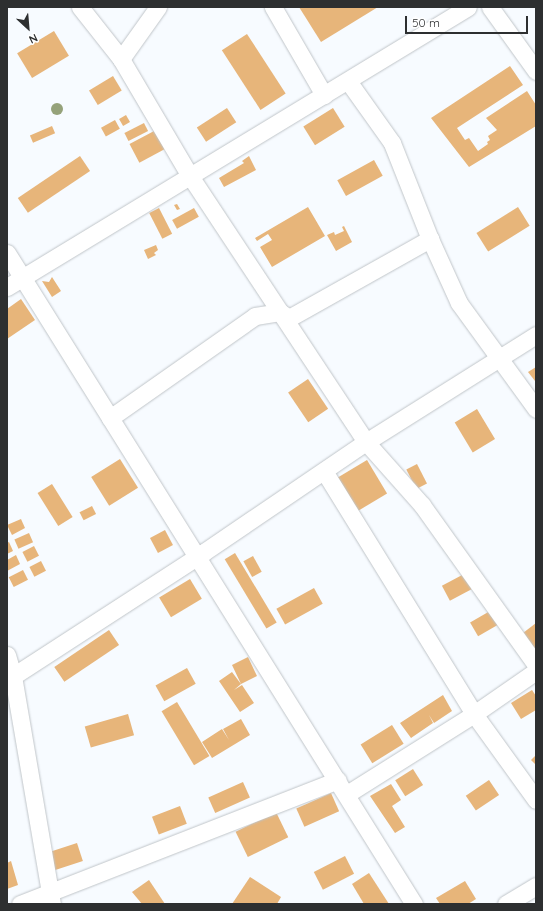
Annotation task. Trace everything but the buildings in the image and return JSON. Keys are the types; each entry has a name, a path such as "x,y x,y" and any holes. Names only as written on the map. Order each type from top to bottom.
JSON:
{"street":[{"path":"80,7 121,59 190,176 366,442 422,505 536,665"},
{"path":"121,59 158,7"},
{"path":"273,7 324,95"},
{"path":"7,287 468,7"},
{"path":"490,7 536,71"},
{"path":"348,81 392,143 430,240 459,303 498,359 536,409"},
{"path":"110,418 255,316 280,312 289,318 430,240"},
{"path":"7,253 414,904"},
{"path":"10,678 197,557 366,442 536,335"},
{"path":"324,471 474,714 536,800"},
{"path":"7,655 51,899"},
{"path":"20,904 51,899 342,787 474,714 536,671"},
{"path":"506,904 536,886"}]}
